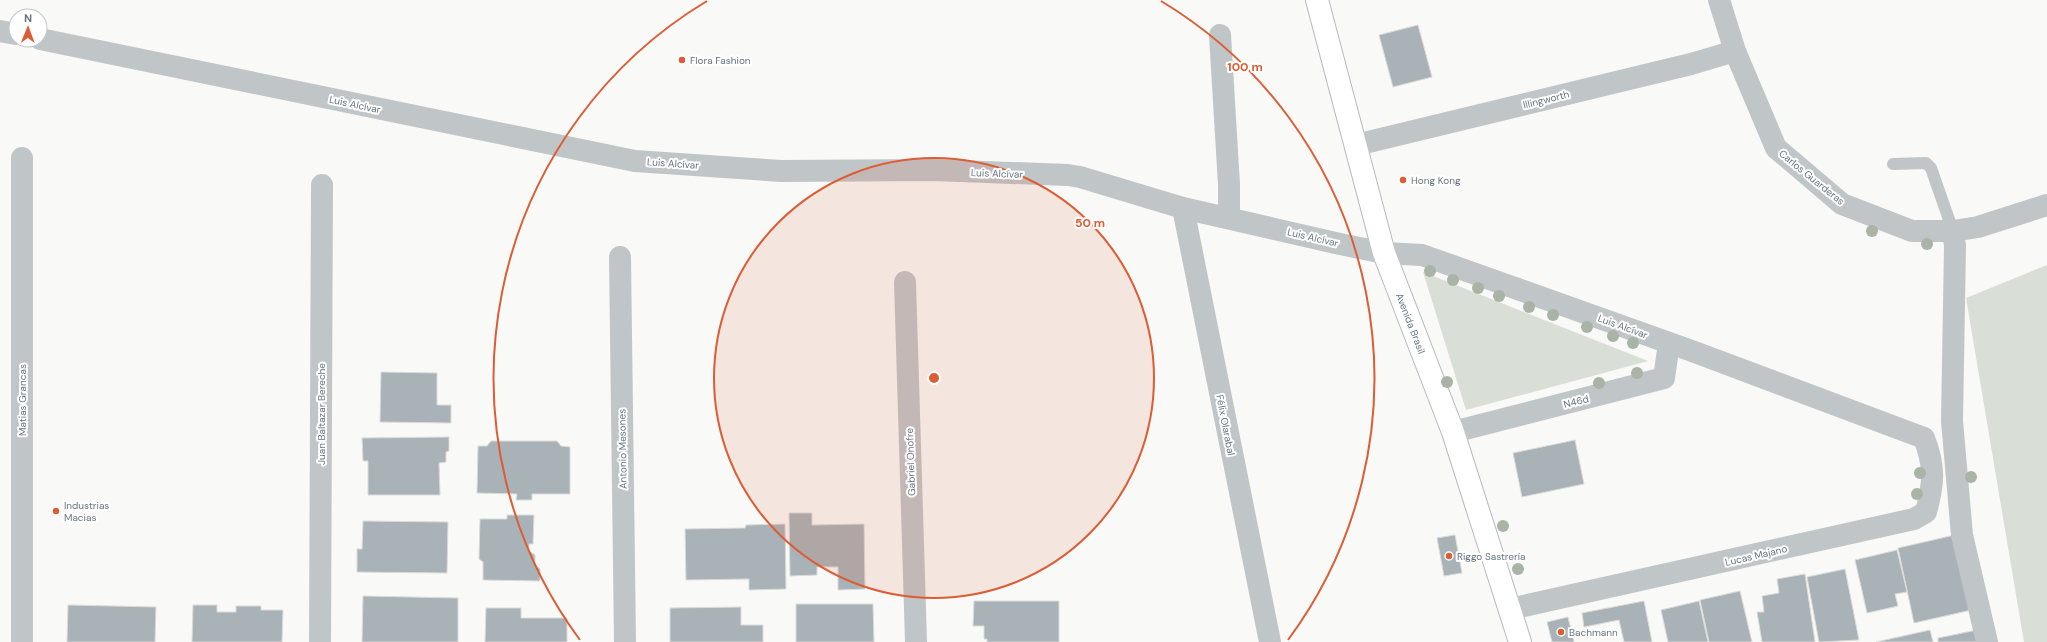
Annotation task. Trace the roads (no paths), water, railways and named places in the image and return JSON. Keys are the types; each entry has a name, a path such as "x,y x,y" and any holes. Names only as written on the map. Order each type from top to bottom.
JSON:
{"street":[{"name":"Avenida Brasil","path":"1318,0 1384,253 1453,432 1520,642"},
{"name":"Carlos Guarderas","path":"1719,0 1735,51 1776,148 1842,204 1912,231 1953,231 1978,227 2047,205"},
{"path":"1220,35 1229,185 1229,218"},
{"name":"Luis Alcívar","path":"48,41 635,161 781,171 933,170 1068,175 1093,180 1183,208 1384,253 1422,255 1669,343 1924,438"},
{"name":"Illingworth","path":"1356,145 1691,64 1735,51"},
{"name":"Matias Grancas","path":"22,158 22,642"},
{"name":"Juan Baltazar Bereche","path":"320,642 322,185"},
{"name":"Félix Olarabal","path":"1183,208 1270,642"},
{"path":"1953,231 1955,246 1952,421 1962,535 1987,642"},
{"name":"Antonio Mesones","path":"620,257 625,642"},
{"name":"Gabriel Onofre","path":"905,282 916,642"},
{"name":"N46d","path":"1453,432 1664,378 1669,343"},
{"name":"Lucas Majano","path":"1510,609 1914,519 1926,512 1932,491 1933,467 1924,438"},
{"path":"1933,467 1956,463"}],"lane":[{"path":"1894,164 1926,163 1931,168 1953,231"}],"place":[{"name":"Flora Fashion","path":"682,60"},
{"name":"Hong Kong","path":"1403,180"},
{"name":"Industrias Macias","path":"56,511"},
{"name":"Riggo Sastrería","path":"1449,556"},
{"name":"Bachmann","path":"1561,632"}]}
